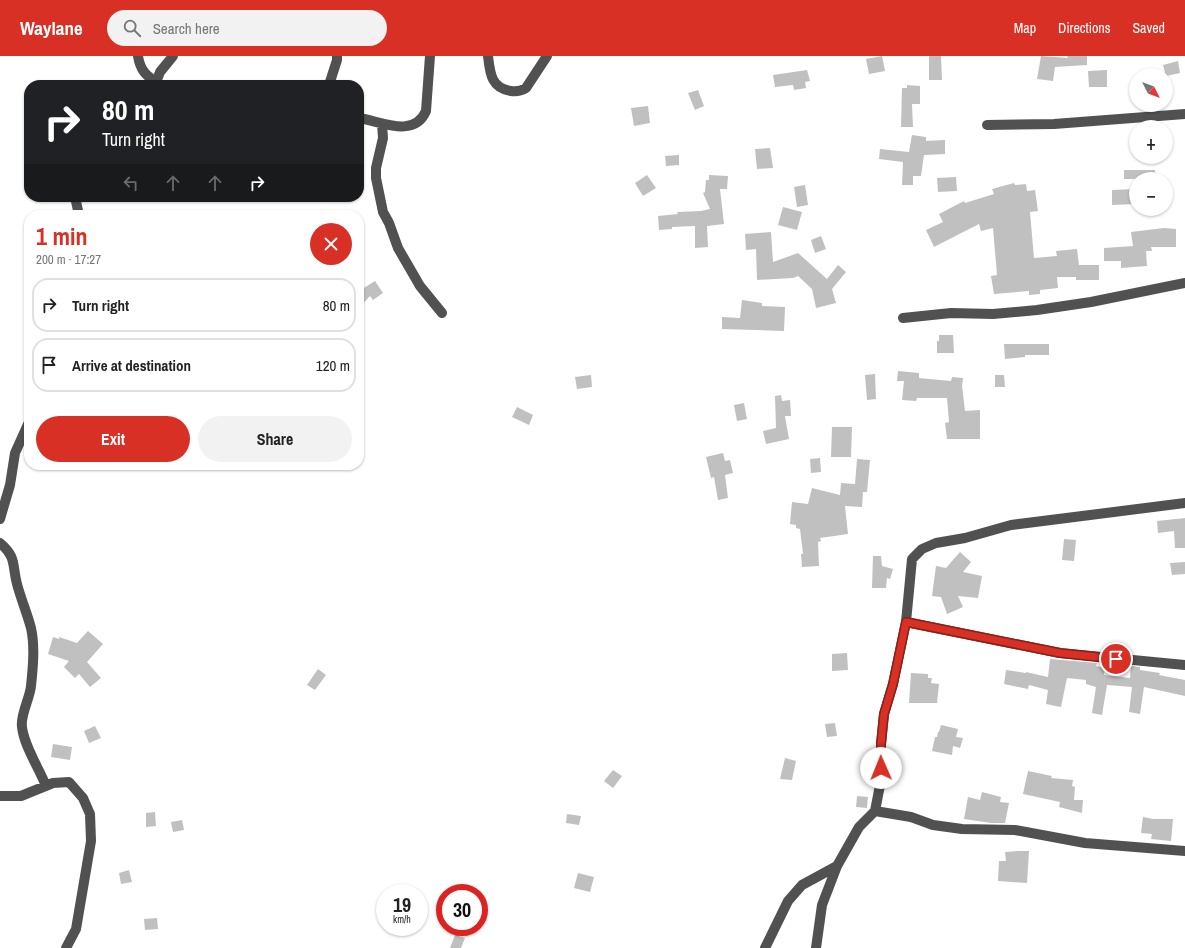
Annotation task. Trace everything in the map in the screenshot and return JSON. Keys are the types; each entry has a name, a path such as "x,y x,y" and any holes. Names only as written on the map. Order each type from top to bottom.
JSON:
{"street":[{"path":"138,56 140,67 152,80"},
{"path":"157,80 160,72 173,56"},
{"path":"331,80 337,56"},
{"path":"364,119 394,127 405,126 420,121 424,117 428,98 430,56"},
{"path":"488,56 490,73 497,85 502,90 516,92 526,88 547,56"},
{"path":"987,125 1054,124 1185,114"},
{"path":"382,124 383,138 376,168 376,178 383,212 398,248 420,286 442,313"},
{"path":"903,318 951,313 994,314 1037,310 1090,302 1185,283"},
{"path":"0,519 10,485 15,453 24,433"},
{"path":"816,948 822,905 837,866 859,827 875,811 881,780 881,744 884,714 893,684 906,622 912,559 922,549 936,543 965,538 1012,525 1185,503"},
{"path":"0,543 7,549 13,561 16,581 31,629 33,655 31,687 22,720 22,728 32,758 46,786"},
{"path":"906,622 1060,653 1185,665"},
{"path":"0,796 21,796 46,786 69,782 83,798 90,814 91,841 76,929 66,948"},
{"path":"875,811 911,817 933,825 962,829 1015,830 1085,843 1185,851"},
{"path":"765,948 788,901 802,885 837,866"}],"building":[{"path":"882,56 885,71 869,74 866,59"},
{"path":"929,56 941,56 942,80 929,80"},
{"path":"1041,56 1068,58 1067,56 1087,56 1087,65 1055,67 1053,81 1037,79"},
{"path":"1178,61 1180,73 1173,74 1173,68 1164,68 1163,65"},
{"path":"807,70 810,81 805,82 806,88 794,90 793,85 775,87 773,75"},
{"path":"1107,70 1107,87 1089,87 1088,71"},
{"path":"907,85 920,86 920,104 912,104 913,127 901,127 902,88 907,88"},
{"path":"698,90 704,106 695,110 688,93"},
{"path":"648,106 650,123 634,126 631,108"},
{"path":"912,135 926,137 926,141 945,140 945,154 924,155 921,176 913,176 913,185 902,185 903,162 879,159 880,149 909,152"},
{"path":"770,148 773,168 757,169 755,149"},
{"path":"679,155 679,165 666,166 665,156"},
{"path":"1124,170 1155,170 1155,172 1129,172 1129,179 1124,179"},
{"path":"647,175 656,188 643,196 635,183"},
{"path":"709,175 728,176 727,189 720,189 724,224 707,226 708,247 695,248 695,226 672,227 672,229 659,230 658,216 678,214 677,212 710,209 703,193 705,192 706,180 709,180"},
{"path":"956,177 957,191 938,192 937,178"},
{"path":"1014,183 1015,185 1026,184 1027,191 1035,190 1038,211 1030,212 1034,258 1057,256 1056,251 1077,249 1079,265 1099,265 1099,280 1076,280 1076,277 1057,277 1058,288 1040,290 1040,294 1029,295 1029,291 994,294 991,276 997,275 993,228 981,231 979,224 934,247 926,230 943,222 939,214 964,201 965,203 994,194 992,189"},
{"path":"805,185 808,205 797,207 794,187"},
{"path":"1129,189 1129,204 1112,205 1112,190"},
{"path":"783,207 802,212 797,230 778,225"},
{"path":"1164,228 1176,229 1176,247 1151,247 1152,251 1146,251 1147,266 1121,268 1121,261 1104,261 1104,248 1133,246 1131,232"},
{"path":"771,232 773,262 798,253 827,279 838,265 846,272 832,289 836,303 816,308 812,289 798,276 793,278 757,280 756,249 746,250 745,234"},
{"path":"821,236 826,249 815,253 811,240"},
{"path":"375,281 383,293 373,300 370,296 364,303 364,288"},
{"path":"742,300 762,303 762,306 785,307 784,331 722,329 722,317 740,318"},
{"path":"939,335 953,335 954,353 937,353 937,341 939,341"},
{"path":"1004,344 1049,344 1049,355 1025,355 1025,357 1005,359"},
{"path":"898,371 919,373 919,378 951,381 952,377 963,378 962,386 965,411 980,410 980,439 947,439 945,423 949,422 947,398 917,398 916,401 902,400 904,381 897,381"},
{"path":"875,374 876,399 867,400 865,375"},
{"path":"591,375 592,387 577,389 575,377"},
{"path":"995,375 1004,375 1005,387 995,387"},
{"path":"781,395 782,401 790,400 791,416 785,416 789,439 766,444 763,431 776,428 775,396"},
{"path":"744,403 747,419 737,421 734,405"},
{"path":"517,407 533,415 529,425 512,417"},
{"path":"832,427 852,427 851,457 831,457"},
{"path":"723,453 725,461 730,460 733,473 725,475 728,498 718,500 714,477 711,478 706,457"},
{"path":"820,458 821,472 811,473 810,459"},
{"path":"857,459 870,460 867,492 863,492 862,507 845,506 848,534 820,538 821,541 818,542 819,566 802,567 801,554 803,554 800,529 796,528 796,525 790,524 792,502 808,504 812,488 840,495 841,483 855,484"},
{"path":"1185,518 1185,548 1175,548 1174,531 1158,533 1157,521"},
{"path":"1064,539 1076,540 1074,561 1062,560"},
{"path":"960,552 971,562 963,572 982,576 978,598 958,596 963,607 947,614 941,597 932,596 936,566 946,568"},
{"path":"873,556 881,556 882,566 893,569 890,579 887,578 886,588 872,588"},
{"path":"1185,562 1185,574 1172,575 1170,563"},
{"path":"88,631 103,644 87,662 101,678 90,687 79,674 75,678 64,667 69,661 48,654 53,637 59,639 59,637 77,643"},
{"path":"847,653 848,670 832,671 832,654"},
{"path":"1050,659 1097,663 1096,666 1105,668 1104,675 1130,678 1131,666 1140,667 1140,670 1160,673 1159,675 1185,680 1185,696 1144,687 1140,714 1129,712 1132,687 1107,685 1102,715 1092,713 1096,687 1086,684 1086,680 1067,678 1061,707 1046,704 1048,690 1029,685 1028,689 1004,684 1006,670 1026,672 1048,677"},
{"path":"318,669 326,675 315,690 307,685"},
{"path":"911,673 928,674 928,678 932,678 931,683 939,684 937,703 909,703"},
{"path":"835,723 837,736 827,737 825,724"},
{"path":"941,725 958,729 956,737 963,738 960,748 953,746 952,755 932,751 935,737 937,737"},
{"path":"95,726 101,738 89,743 84,731"},
{"path":"53,744 72,747 70,760 51,757"},
{"path":"785,758 796,761 792,780 780,779"},
{"path":"613,770 622,776 613,788 604,781"},
{"path":"1028,771 1052,776 1051,778 1073,780 1072,786 1075,787 1074,800 1083,800 1082,813 1059,807 1060,802 1023,794"},
{"path":"982,792 1001,797 1000,802 1009,803 1005,823 991,823 964,819 968,797 980,800"},
{"path":"857,796 868,797 867,808 856,807"},
{"path":"155,812 156,826 146,827 146,813"},
{"path":"567,814 581,816 579,825 566,823"},
{"path":"1143,817 1153,819 1173,819 1171,841 1151,839 1152,834 1141,833"},
{"path":"182,820 184,830 173,832 171,822"},
{"path":"1029,851 1027,883 998,881 999,861 1006,861 1005,852"},
{"path":"129,870 132,882 121,884 119,873"},
{"path":"578,873 594,877 590,892 574,888"},
{"path":"157,918 158,929 145,930 144,919"},
{"path":"455,936 465,938 461,948 450,948"}],"route":[{"path":"881,768 881,744 884,714 893,684 906,622 1060,653 1116,659"}]}
